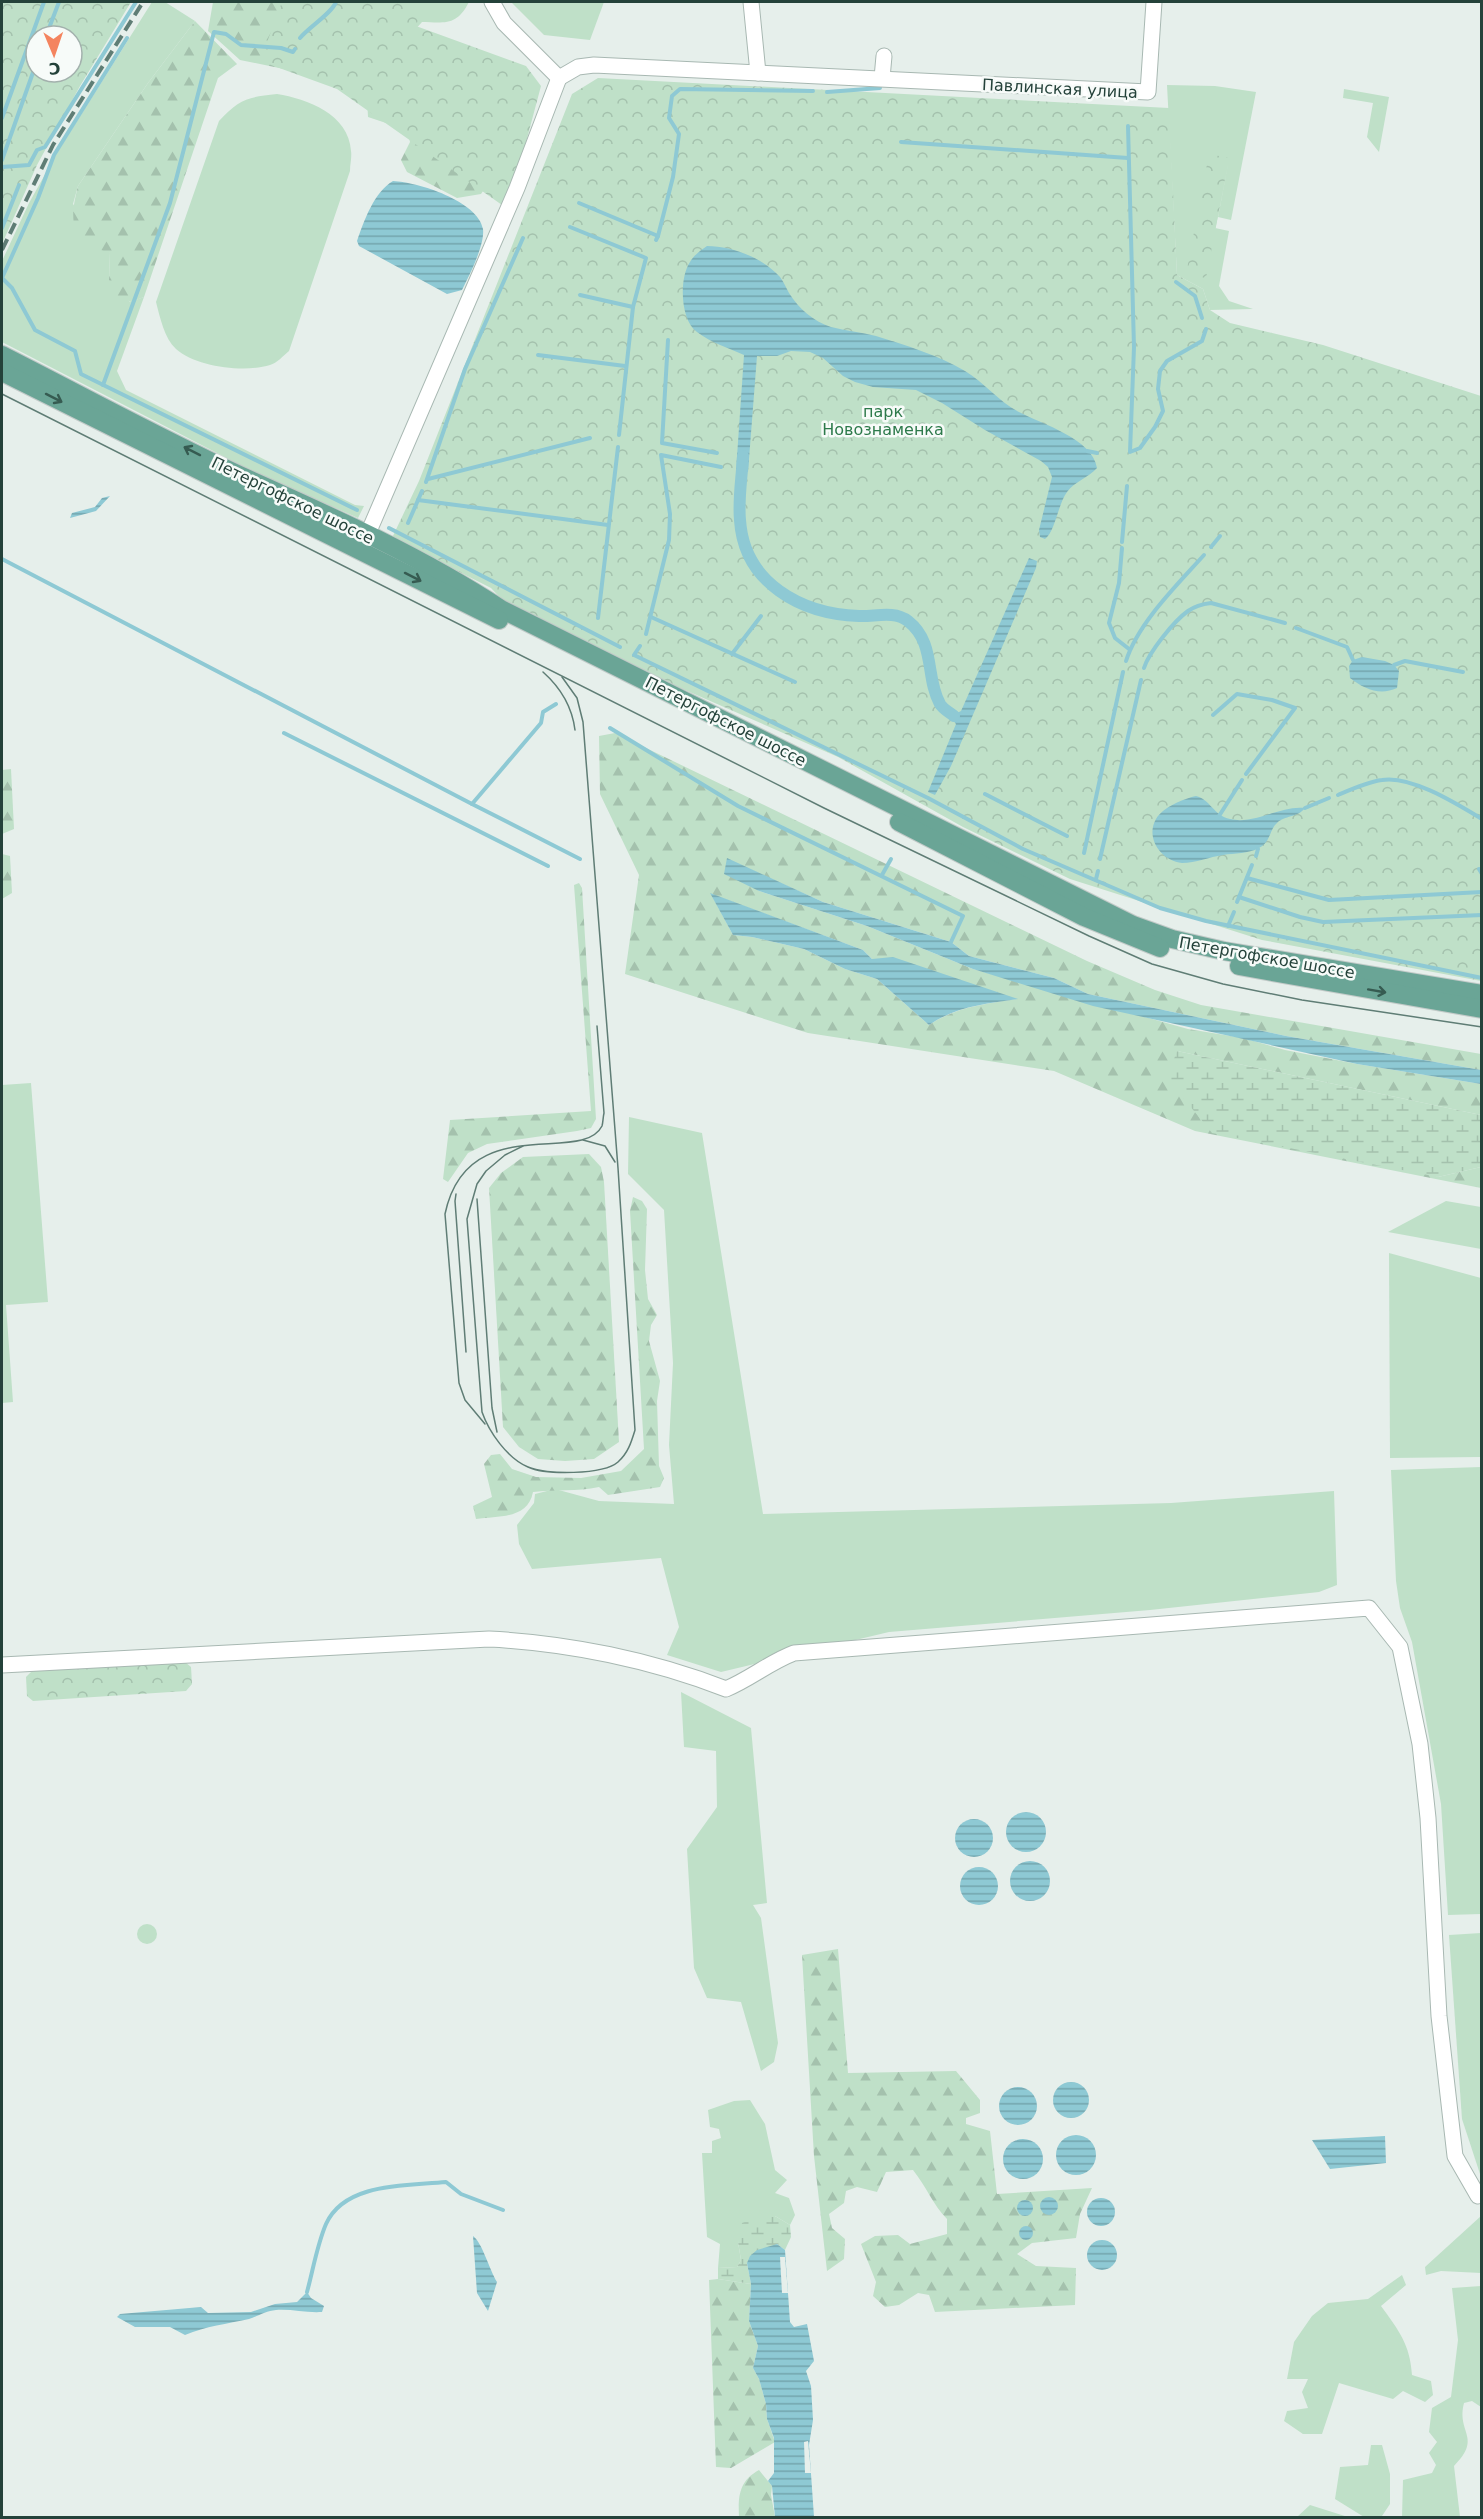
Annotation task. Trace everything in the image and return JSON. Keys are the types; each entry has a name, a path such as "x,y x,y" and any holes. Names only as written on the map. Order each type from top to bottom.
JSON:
{"main road":[{"name":"Петергофское шоссе","path":"2,355 245,477 364,543 1084,917 1136,940 1170,951 1215,961 1482,1009"},
{"name":"Петергофское шоссе","path":"2,372 364,543 468,587 501,609 1133,925 1172,939 1224,951 1482,994"}],"street":[{"path":"364,543 517,188 559,78 504,23 492,2"},
{"path":"751,2 758,73"},
{"name":"Павлинская улица","path":"559,78 578,67 594,65 1148,92 1154,2"},
{"path":"882,78 884,56"},
{"path":"2,1665 489,1639 521,1640 621,1658 726,1689 747,1680 781,1658 794,1653 1369,1608 1400,1647 1420,1744 1428,1818 1439,2016 1455,2156 1478,2196"}],"green space":[{"path":"2,2 131,2 84,79 84,24 24,24 24,84 81,84 37,165 2,244"},
{"path":"152,2 165,2 195,21 148,83 78,186 73,204 110,253 109,280 130,302 144,297 117,371 126,390 355,505 364,506 358,518 248,469 2,342 2,261 29,203 57,153"},
{"path":"213,2 285,2 492,178 481,194 457,198 407,172 401,160 410,142 406,126 368,117 367,98 284,69 240,60 208,31"},
{"path":"282,2 398,2 422,9 416,26 526,66 541,86 525,146 502,205 337,89 260,61"},
{"path":"285,2 469,2 465,10 455,19 438,23 422,22 403,43"},
{"path":"511,2 604,2 590,40 544,35"},
{"path":"195,21 237,64 218,78 144,297 131,302 117,296 109,280 110,253 79,243 74,221 76,194 78,186 148,83"},
{"name":"парк Новознаменка","path":"598,78 1169,108 1177,275 1203,289 1210,310 1230,323 1323,345 1481,396 1481,981 1262,940 1070,879 963,827 838,757 605,655 509,607 491,588 392,538 419,481 572,94"},
{"path":"1167,85 1215,86 1256,92 1231,220 1218,217 1216,228 1229,231 1219,286 1229,301 1253,309 1210,310 1203,289 1177,275"},
{"path":"1344,89 1389,97 1379,152 1367,137 1373,103 1343,98"},
{"path":"277,94 313,104 335,118 343,127 348,138 351,153 350,171 289,351 270,365 248,368 221,367 196,360 176,349 168,339 156,302 219,121 232,108 245,100"},
{"path":"1209,154 1229,158 1206,278 1186,274"},
{"path":"615,733 1087,961 1155,990 1201,1005 1481,1054 1481,1070 1286,1036 1088,994 1054,978 969,956 951,942 823,902 727,859 759,891 867,926 973,969 1188,1029 1243,1038 1285,1050 1357,1064 1481,1084 1481,1115 1177,1051 1438,1177 1481,1167 1481,1188 1195,1131 1054,1071 808,1033 625,974 639,875 600,794 599,736","holes":["711,894 863,950 872,959 1016,999 960,1010 929,1025 877,979 845,969 804,949 733,935"]},
{"path":"11,769 14,829 2,834 2,770"},
{"path":"2,854 10,856 12,893 2,899"},
{"path":"579,883 582,888 596,1119 591,1128 487,1144 468,1153 448,1182 443,1179 450,1120 591,1111 574,885"},
{"path":"1177,1051 1481,1115 1481,1167 1438,1177 1212,1133 1167,1078"},
{"path":"31,1083 48,1302 6,1305 13,1402 2,1403 2,1085"},
{"path":"629,1117 702,1133 763,1514 1171,1503 1334,1491 1337,1585 1319,1592 1150,1610 889,1632 721,1672 667,1655 679,1627 661,1558 532,1569 519,1544 517,1525 534,1503 535,1494 555,1489 599,1501 674,1504 669,1445 673,1363 664,1210 628,1174"},
{"path":"589,1154 601,1167 604,1182 619,1442 594,1459 565,1461 538,1459 519,1447 503,1427 489,1188 501,1173 523,1157"},
{"path":"633,1197 642,1201 647,1209 645,1270 648,1299 657,1315 651,1325 649,1341 660,1381 657,1401 659,1466 664,1478 660,1487 608,1495 599,1487 533,1492 530,1501 519,1512 476,1519 473,1506 492,1497 484,1464 491,1455 500,1454 512,1469 536,1477 581,1478 621,1471 644,1449 630,1211"},
{"path":"1446,1201 1481,1207 1481,1249 1388,1232"},
{"path":"1389,1253 1481,1278 1481,1457 1390,1458"},
{"path":"1481,1467 1481,1914 1448,1915 1441,1804 1412,1642 1400,1608 1396,1581 1391,1470"},
{"path":"185,1662 191,1667 192,1684 186,1691 33,1701 27,1696 26,1677 32,1671"},
{"path":"681,1692 751,1728 767,1903 753,1905 761,1918 778,2043 774,2062 761,2071 741,2002 707,1998 694,1968 687,1849 717,1807 716,1751 684,1747"},
{"path":"147,1924 154,1927 157,1934 154,1941 147,1944 140,1941 137,1934 140,1927"},
{"path":"1482,1933 1481,2177 1462,2119 1449,1935"},
{"path":"838,1949 848,2073 956,2071 980,2100 980,2113 966,2118 966,2124 990,2131 997,2194 1092,2188 1080,2214 1076,2238 1032,2243 1017,2254 1036,2266 1076,2268 1075,2305 935,2312 929,2295 918,2293 899,2305 885,2307 873,2296 876,2282 861,2244 875,2236 898,2235 910,2244 947,2234 947,2219 913,2170 886,2172 877,2192 857,2187 846,2191 844,2203 829,2214 832,2228 845,2239 844,2259 827,2271 814,2156 802,1955"},
{"path":"750,2100 765,2124 775,2170 787,2180 775,2193 789,2198 795,2215 790,2225 775,2216 738,2242 741,2260 737,2267 718,2268 720,2244 707,2237 702,2153 712,2153 712,2141 721,2138 719,2129 710,2127 708,2110 734,2101"},
{"path":"775,2216 790,2225 791,2237 785,2250 777,2244 747,2263 751,2284 718,2279 718,2268 737,2267 741,2260 738,2242 742,2223 758,2217"},
{"path":"1481,2216 1481,2273 1441,2271 1426,2275 1425,2267"},
{"path":"1402,2275 1406,2285 1381,2306 1406,2346 1412,2375 1431,2381 1433,2395 1425,2402 1403,2391 1393,2399 1339,2383 1322,2434 1303,2434 1284,2421 1287,2411 1308,2408 1302,2392 1308,2379 1287,2379 1294,2342 1312,2316 1328,2303 1368,2299"},
{"path":"718,2279 751,2284 749,2321 758,2346 753,2368 759,2379 766,2404 767,2419 775,2442 731,2468 716,2467 709,2280"},
{"path":"1481,2286 1481,2407 1472,2401 1464,2403 1462,2413 1468,2441 1467,2448 1454,2466 1460,2517 1402,2517 1403,2480 1432,2473 1436,2465 1429,2453 1437,2442 1429,2432 1432,2408 1451,2397 1458,2340 1452,2288"},
{"path":"1371,2445 1382,2445 1390,2474 1390,2504 1382,2516 1364,2517 1335,2499 1340,2467 1368,2465"},
{"path":"759,2470 772,2486 771,2495 775,2517 739,2517 741,2490 747,2479"},
{"path":"1310,2505 1348,2517 1297,2517"}],"water":[{"path":"393,181 417,185 446,195 470,210 479,219 483,229 482,243 462,290 447,294 359,246 357,241 370,208 380,192"},
{"path":"707,246 737,251 765,264 780,277 802,309 812,318 824,324 876,336 933,355 955,365 1012,408 1077,441 1093,458 1097,468 1067,492 1045,539 1040,537 1039,530 1052,477 1048,467 1041,461 916,390 873,387 855,382 843,376 823,358 810,352 791,351 777,356 757,356 748,472 736,471 744,355 702,336 691,326 684,309 683,288 686,269 694,257"},
{"path":"110,496 96,511 70,518 72,513 95,507 102,498"},
{"path":"1029,558 1037,561 1036,568 951,766 935,795 928,792 956,724 942,707 957,713 961,711"},
{"path":"1362,657 1394,665 1399,671 1397,688 1384,691 1372,690 1350,678 1349,666 1353,660"},
{"path":"1196,796 1205,800 1225,817 1239,820 1286,809 1305,808 1277,823 1266,843 1255,850 1192,862 1174,861 1157,847 1152,834 1153,826 1159,815 1168,807"},
{"path":"727,858 823,902 951,942 969,956 1054,978 1088,994 1286,1036 1481,1070 1481,1084 1357,1064 1093,1006 973,969 867,926 759,891 724,874"},
{"path":"710,893 863,950 872,959 893,957 1018,999 961,1010 929,1025 877,979 845,969 804,949 733,935"},
{"path":"1026,1812 1040,1818 1046,1832 1040,1846 1026,1852 1012,1846 1006,1832 1012,1818"},
{"path":"974,1819 988,1824 993,1838 988,1852 974,1857 960,1852 955,1838 960,1824"},
{"path":"1030,1861 1044,1867 1050,1881 1044,1895 1030,1901 1016,1895 1010,1881 1016,1867"},
{"path":"979,1867 993,1872 998,1886 993,1900 979,1905 965,1900 960,1886 965,1872"},
{"path":"1071,2082 1084,2087 1089,2100 1084,2113 1071,2118 1058,2113 1053,2100 1058,2087"},
{"path":"1018,2087 1032,2092 1037,2106 1032,2120 1018,2125 1004,2120 999,2106 1004,2092"},
{"path":"1076,2135 1084,2136 1090,2141 1095,2147 1095,2163 1090,2169 1084,2174 1076,2175 1068,2174 1062,2169 1057,2163 1056,2155 1057,2147 1062,2141 1068,2136"},
{"path":"1385,2136 1386,2163 1330,2169 1312,2140"},
{"path":"1023,2139 1037,2145 1043,2159 1037,2173 1023,2179 1009,2173 1003,2159 1009,2145"},
{"path":"1049,2197 1055,2200 1058,2206 1055,2212 1049,2215 1043,2212 1040,2206 1043,2200"},
{"path":"1101,2198 1111,2202 1115,2212 1111,2222 1101,2226 1091,2222 1087,2212 1091,2202"},
{"path":"1022,2200 1028,2200 1033,2208 1031,2214 1022,2216 1017,2211 1017,2205"},
{"path":"1023,2226 1029,2226 1033,2233 1029,2240 1023,2240 1019,2236 1019,2230"},
{"path":"473,2236 480,2244 497,2282 488,2311 477,2293"},
{"path":"1102,2240 1112,2245 1117,2255 1112,2265 1102,2270 1092,2265 1087,2255 1092,2245"},
{"path":"777,2244 785,2250 790,2322 794,2327 807,2324 814,2361 806,2371 811,2386 813,2420 809,2445 814,2517 775,2517 772,2486 768,2481 774,2473 774,2438 767,2419 766,2404 759,2379 753,2368 758,2346 749,2321 751,2284 747,2263 750,2256 757,2250"},
{"path":"307,2292 311,2298 324,2306 322,2312 282,2310 265,2312 249,2319 209,2327 185,2335 170,2327 135,2327 117,2317 120,2314 201,2307 208,2313 251,2312 275,2304 297,2302"}],"pier":[{"path":"780,2257 785,2257 788,2293 782,2293"},
{"path":"808,2441 811,2473 805,2473 804,2442"}],"waterway":[{"path":"2,118 44,2"},
{"path":"51,24 59,2"},
{"path":"2,167 29,165 37,150 45,147 136,2"},
{"path":"300,38 330,11 336,2"},
{"path":"103,385 170,203 214,32 226,34 241,45 281,48 293,52 295,49"},
{"path":"127,38 54,155 38,198 2,278 12,288 35,330 75,351 81,374 357,510"},
{"path":"2,160 29,84"},
{"path":"827,92 880,88"},
{"path":"658,236 673,177 679,134 669,118 672,96 680,89 813,91"},
{"path":"1128,126 1134,347 1130,452 1140,448 1163,411 1158,389 1160,371 1167,361 1202,341 1206,329"},
{"path":"901,142 1128,158"},
{"path":"2,228 19,185"},
{"path":"579,203 658,236 656,240"},
{"path":"570,227 646,258 633,307 619,435"},
{"path":"426,482 465,369 523,238"},
{"path":"1176,282 1195,296 1202,318"},
{"path":"580,295 633,307"},
{"path":"668,340 662,443 717,453"},
{"path":"538,355 625,366"},
{"path":"428,479 590,438"},
{"path":"598,618 618,447"},
{"path":"1087,451 1097,453"},
{"path":"646,634 669,540 670,514 661,455 721,467"},
{"path":"743,456 740,520 744,542 752,561 764,578 779,591 816,609 859,616 890,615 908,621 923,639 935,694 944,709 954,716"},
{"path":"1122,542 1127,486"},
{"path":"408,523 422,491"},
{"path":"418,500 608,525"},
{"path":"389,528 620,647"},
{"path":"1211,547 1220,536"},
{"path":"1122,548 1119,583 1109,623 1115,638 1129,649"},
{"path":"1126,661 1139,633 1149,619 1204,555"},
{"path":"2,559 472,804 541,723 543,712 556,704"},
{"path":"1144,668 1169,629 1188,611 1199,606 1211,603 1285,623"},
{"path":"732,654 761,616"},
{"path":"651,617 795,682"},
{"path":"1296,628 1347,647 1353,660"},
{"path":"640,646 634,655 928,798 1023,849 1160,908 1206,921 1482,978"},
{"path":"1394,665 1405,661 1463,672"},
{"path":"1084,853 1123,672"},
{"path":"1100,859 1141,680"},
{"path":"1213,715 1237,694 1272,700 1295,708 1246,774"},
{"path":"610,728 738,806 963,916 951,942"},
{"path":"284,733 548,866"},
{"path":"1219,816 1242,780"},
{"path":"1338,795 1371,782 1394,780 1434,792 1482,819"},
{"path":"985,794 1067,836"},
{"path":"1305,808 1329,798"},
{"path":"472,804 580,859"},
{"path":"1256,856 1258,849"},
{"path":"882,875 891,859"},
{"path":"1237,902 1252,865"},
{"path":"1479,869 1482,874"},
{"path":"1096,879 1098,871"},
{"path":"1247,878 1329,900 1482,892"},
{"path":"1239,897 1323,922 1482,915"},
{"path":"1228,926 1234,912"},
{"path":"307,2292 326,2224 335,2210 347,2200 362,2193 396,2186 446,2182 461,2194 503,2210"}],"tram line":[{"path":"2,394 824,808 1152,964 1223,984 1302,1000 1482,1027"},
{"path":"543,672 565,698 575,730"},
{"path":"523,1146 505,1155 486,1171 477,1184 467,1219 482,1412 500,1444 520,1463 528,1467 560,1472 600,1469 611,1466 621,1459 629,1447 635,1430 618,1168 583,722 577,698 562,677"},
{"path":"485,1424 465,1400 459,1383 445,1214 457,1182 476,1162 499,1151 524,1146 572,1142 590,1137 602,1126 604,1113 597,1026"},
{"path":"583,1140 605,1146 615,1162"},
{"path":"456,1194 466,1352"},
{"path":"477,1199 492,1408 497,1432"}],"railway":[{"path":"2,250 53,145 143,2"}]}
